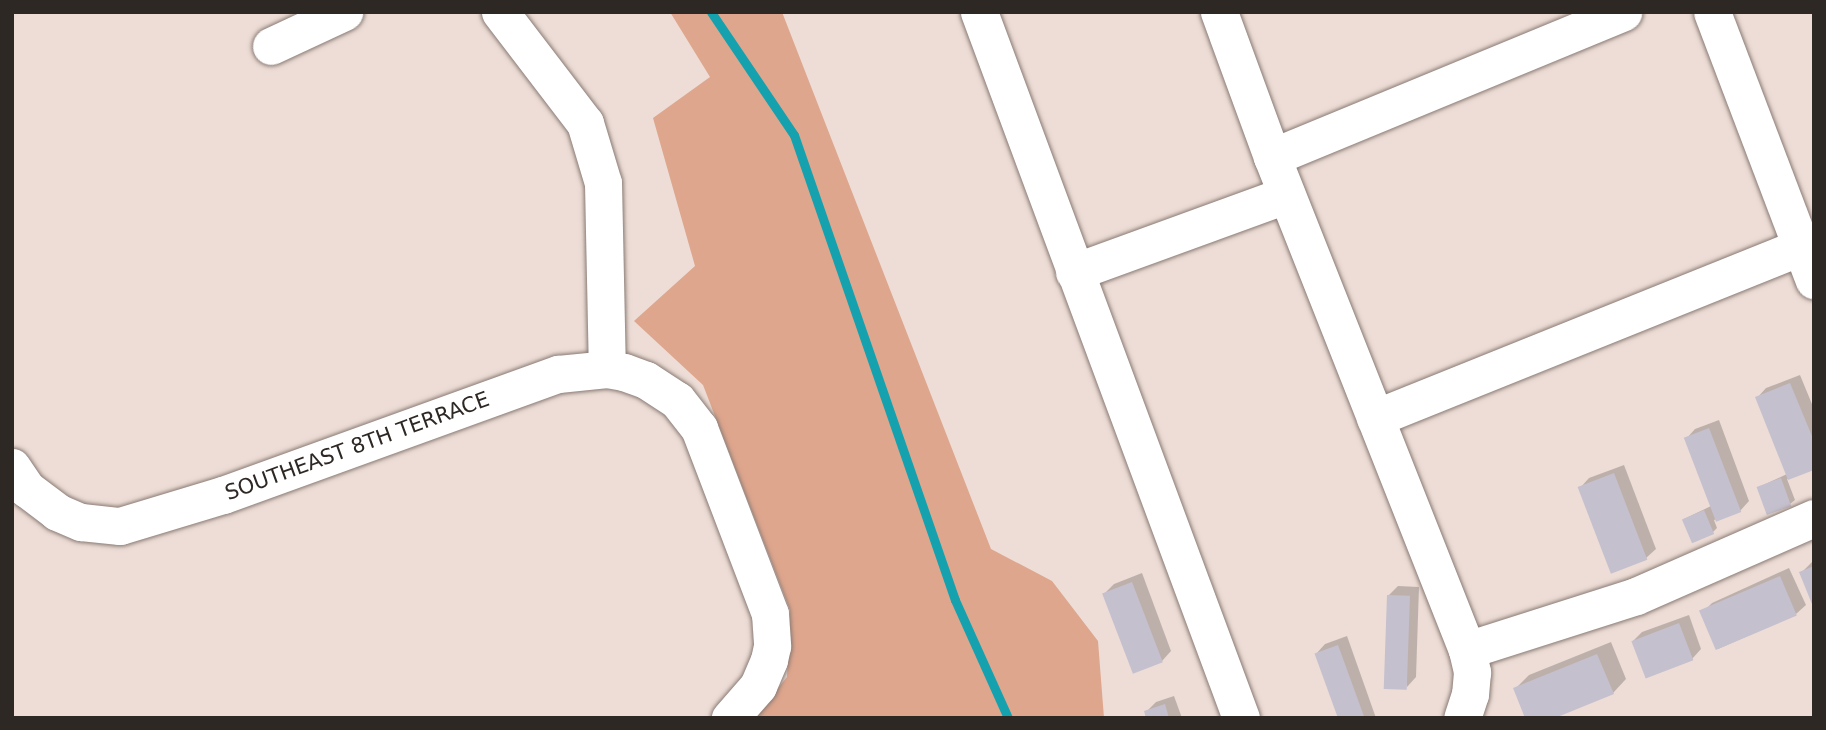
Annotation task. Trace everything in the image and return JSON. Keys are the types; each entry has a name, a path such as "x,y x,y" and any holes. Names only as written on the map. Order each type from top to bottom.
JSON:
{"street":[{"path":"271,46 344,12"},
{"path":"500,12 585,123 603,183 607,369"},
{"path":"978,12 1241,718"},
{"path":"1219,12 1286,195 1467,650 1472,672 1470,694 1462,718"},
{"path":"1272,158 1622,12"},
{"path":"1376,418 1807,263 1712,12"},
{"path":"1074,272 1286,195"},
{"name":"SOUTHEAST 8TH TERRACE","path":"12,467 27,489 57,512 81,522 120,526 223,495 558,373 607,369 624,372 656,385 677,400 699,428 770,614 772,646 758,686 730,718"},
{"path":"1467,650 1636,596 1814,518"}],"shaded area":[{"path":"670,12 782,12 991,549 1052,581 1098,641 1104,718 754,718 787,677 790,610 703,385 634,321 695,266 653,118 710,77"}],"building":[{"path":"1790,383 1814,441 1814,470 1788,480 1755,397"},
{"path":"1709,428 1741,512 1716,522 1684,438"},
{"path":"1614,473 1647,560 1611,574 1578,487"},
{"path":"1781,478 1791,506 1767,515 1757,487"},
{"path":"1704,510 1714,534 1692,543 1682,519"},
{"path":"1814,566 1814,609 1799,572"},
{"path":"1780,576 1797,616 1716,650 1699,610"},
{"path":"1132,582 1163,662 1133,674 1102,593"},
{"path":"1387,595 1410,596 1407,690 1384,689"},
{"path":"1679,623 1693,660 1646,679 1631,641"},
{"path":"1338,645 1364,717 1338,718 1315,654"},
{"path":"1597,654 1614,694 1555,718 1525,718 1513,688"},
{"path":"1165,704 1169,718 1146,718 1144,711"}],"waterway":[{"path":"711,12 794,135 955,600 1008,718"}]}
